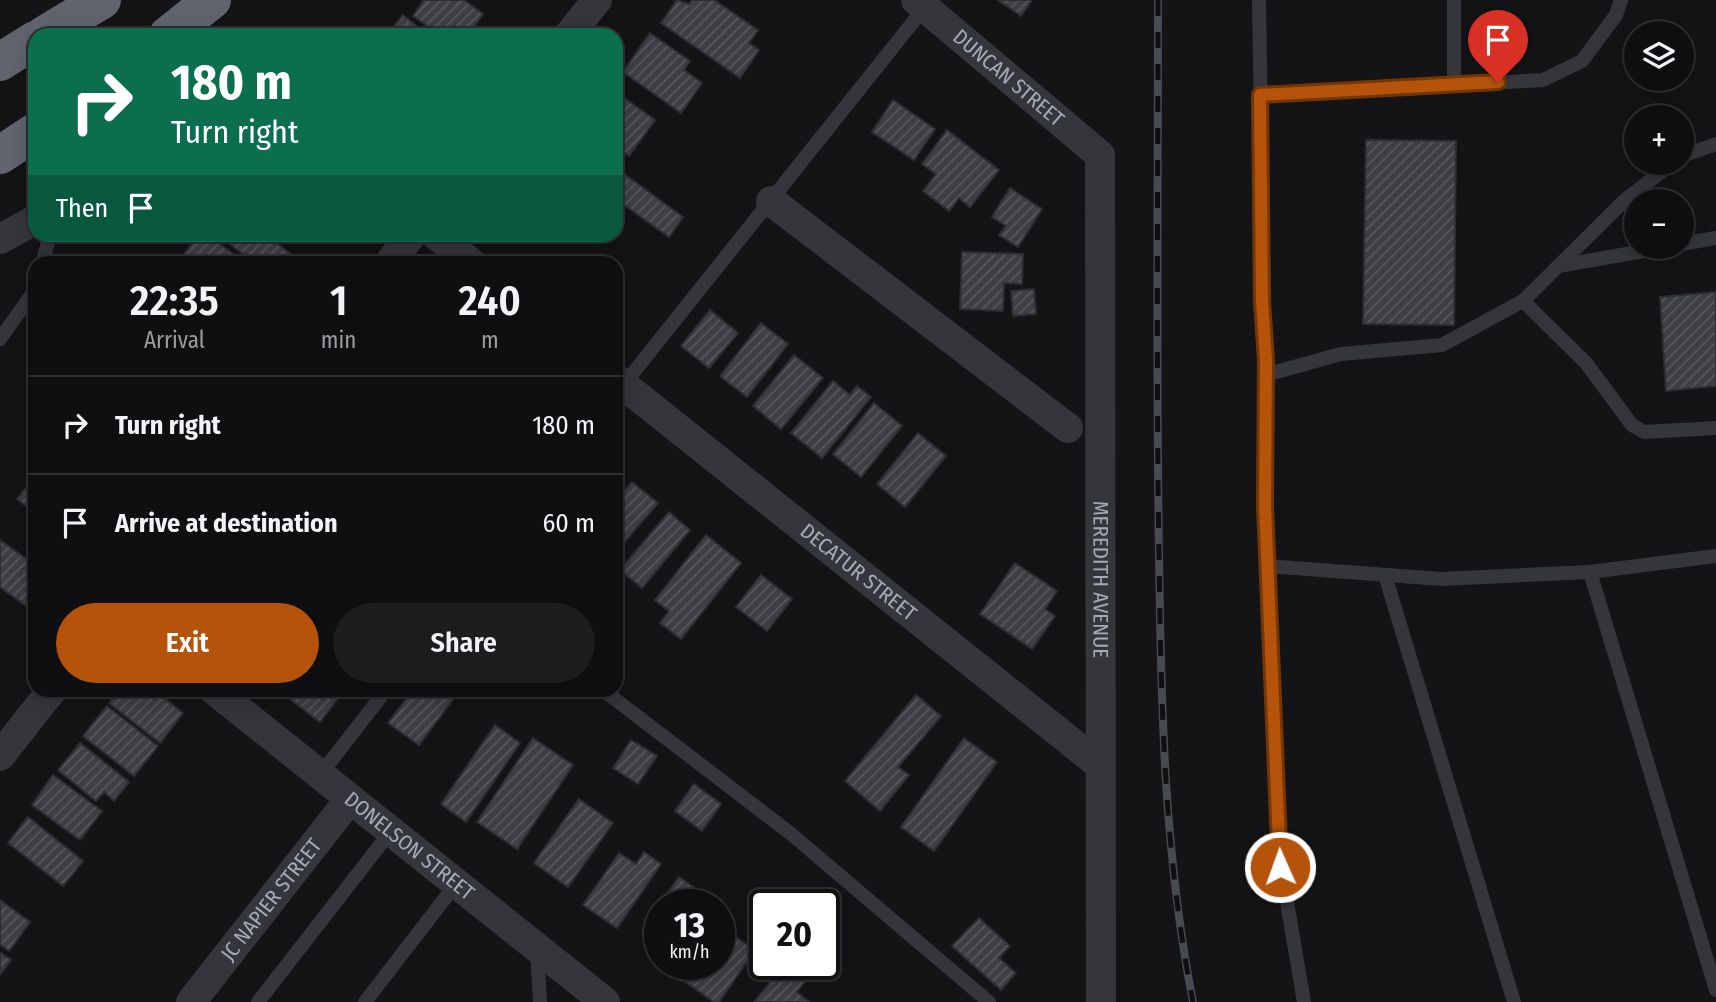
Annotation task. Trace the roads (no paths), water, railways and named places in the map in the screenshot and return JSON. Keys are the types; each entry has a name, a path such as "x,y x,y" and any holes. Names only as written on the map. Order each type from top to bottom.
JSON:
{"highway":[{"path":"56,28 102,0"},
{"path":"177,28 212,0"},
{"path":"0,61 28,44"},
{"path":"0,155 28,137"}],"street":[{"path":"575,28 597,0"},
{"name":"DUNCAN STREET","path":"920,4 1100,155"},
{"name":"MEREDITH AVENUE","path":"1100,155 1101,1002"},
{"path":"771,201 1068,428"},
{"path":"0,239 28,224"},
{"path":"395,256 406,242"},
{"path":"445,242 462,256"},
{"name":"DECATUR STREET","path":"623,389 1100,765"},
{"path":"0,756 46,697"},
{"name":"DONELSON STREET","path":"223,697 605,1002"},
{"name":"JC NAPIER STREET","path":"191,1002 350,799"}],"lane":[{"path":"1259,0 1268,566 1280,867 1304,1002"},
{"path":"1454,0 1454,85"},
{"path":"1260,95 1543,80 1582,61 1616,15 1621,0"},
{"path":"623,381 771,201 920,4"},
{"path":"1694,152 1716,144"},
{"path":"1265,375 1341,354 1442,345 1523,301 1626,199 1657,175"},
{"path":"1694,242 1716,238"},
{"path":"1558,265 1624,254"},
{"path":"0,339 28,300"},
{"path":"1523,301 1586,363 1632,425 1644,432 1716,428"},
{"path":"1268,566 1441,579 1590,572 1716,556"},
{"path":"1590,572 1716,990"},
{"path":"1385,575 1514,1002"},
{"path":"320,775 381,697"},
{"path":"612,697 790,833 989,1002"},
{"path":"258,1002 391,831"},
{"path":"365,1002 456,884"},
{"path":"537,948 540,1002"}],"railway":[{"path":"1158,0 1158,416 1163,724 1176,891 1193,1002"}]}
